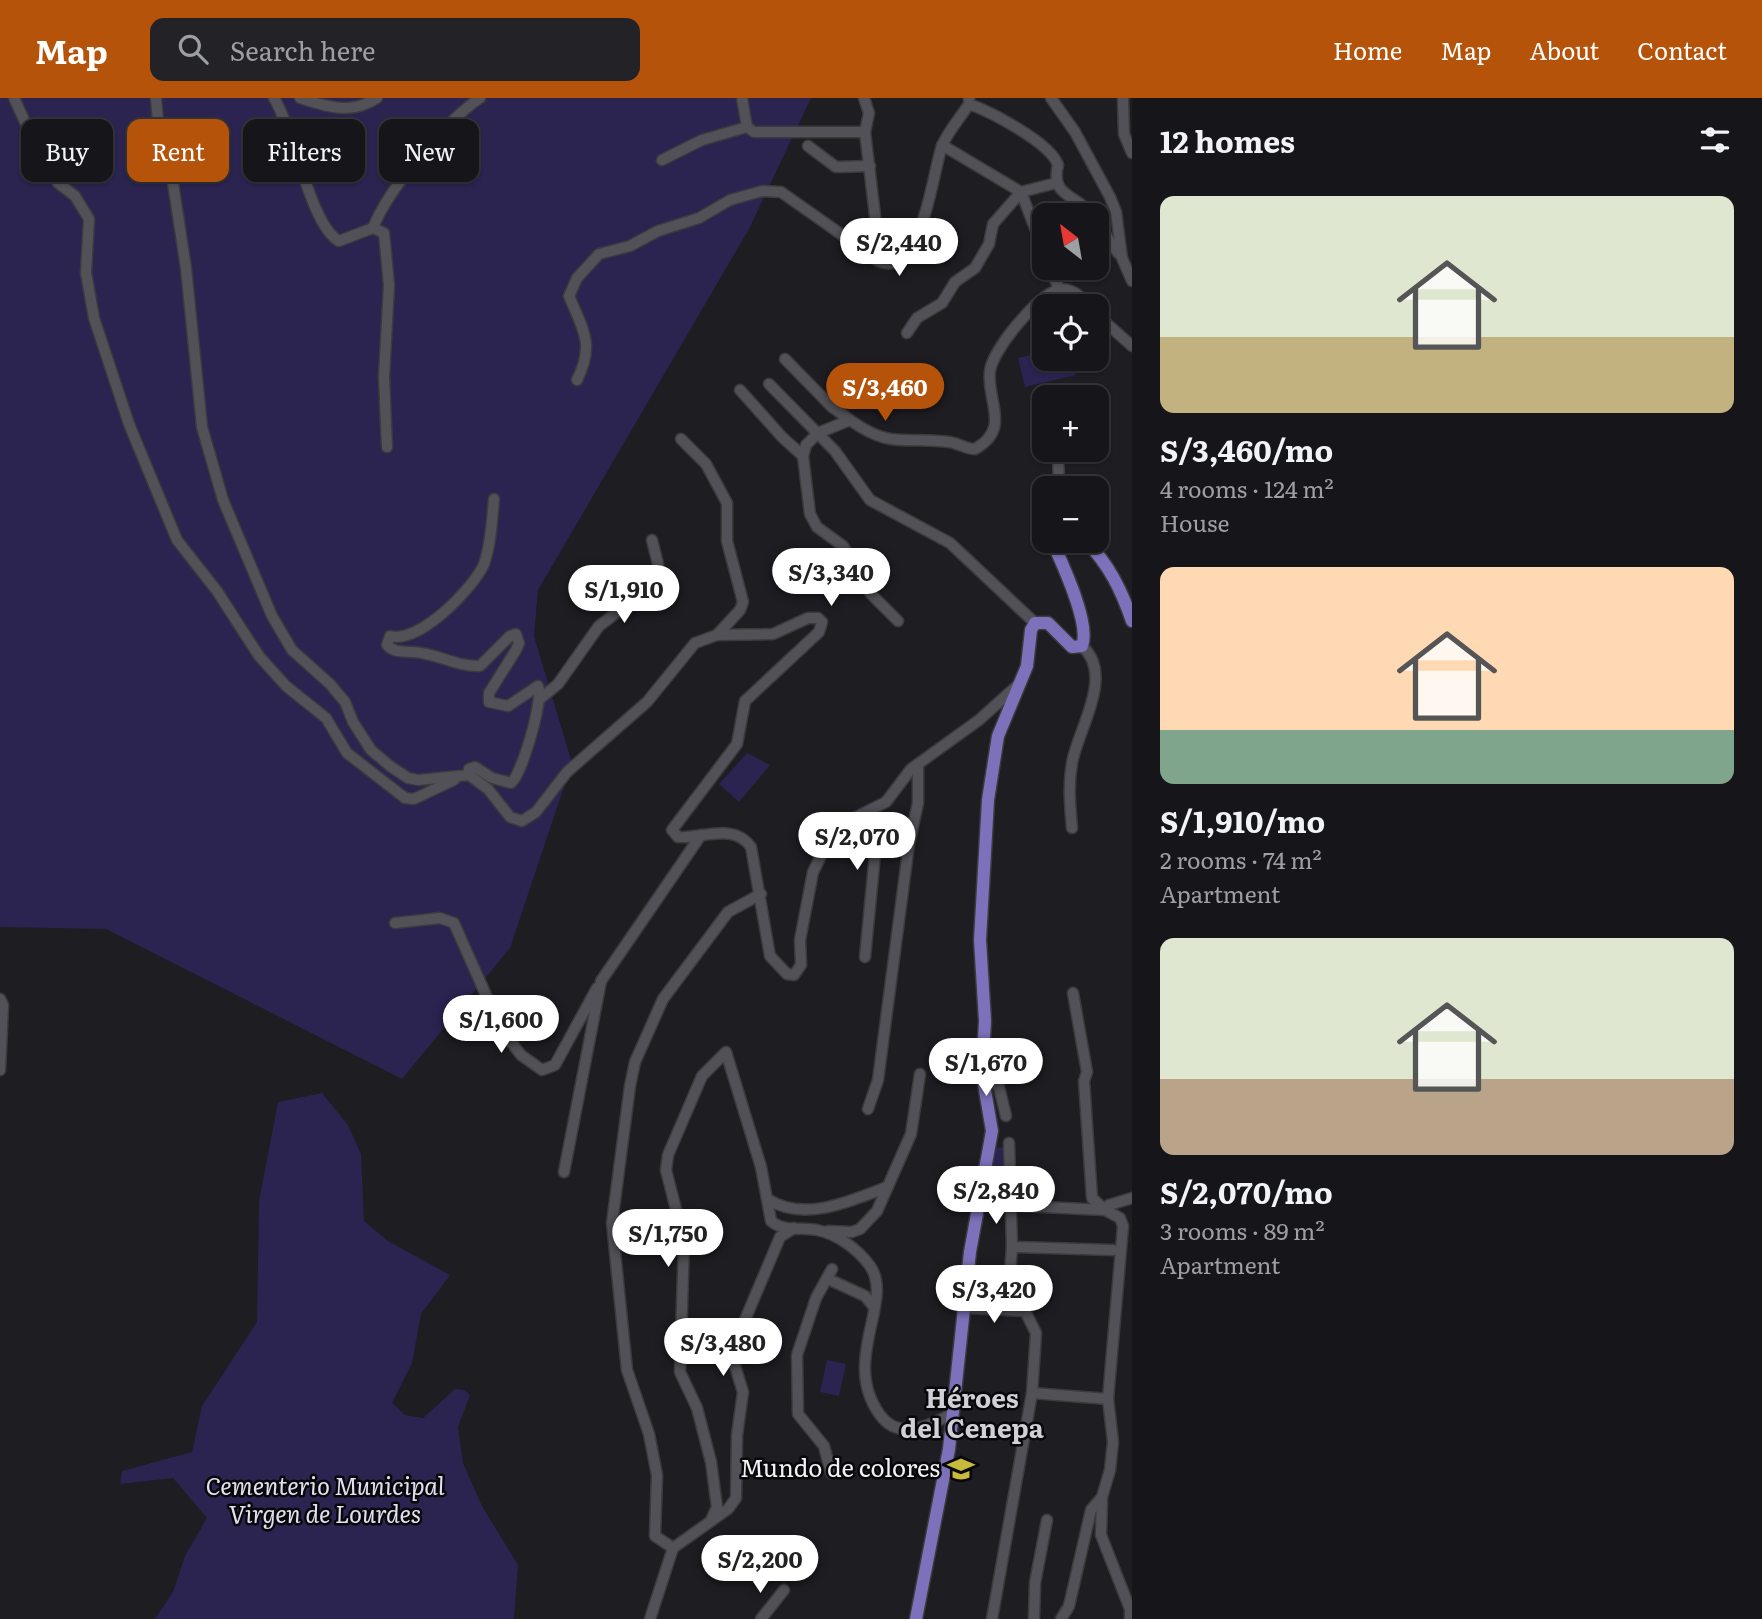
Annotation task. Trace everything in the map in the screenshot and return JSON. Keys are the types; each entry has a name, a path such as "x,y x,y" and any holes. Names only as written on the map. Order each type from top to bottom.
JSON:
{"main road":[{"path":"916,1619 949,1449 977,1204 992,1131 982,1073 985,1021 981,940 988,800 998,736 1027,666 1031,630 1035,624 1048,623 1068,644 1082,646 1081,620 1056,553"},
{"path":"1097,553 1121,588 1132,621"}],"street":[{"path":"14,98 25,122 50,157 58,183 75,196 89,219 86,273 94,318 129,424 177,540 217,591 259,656 286,686 326,719 347,753 405,798 421,796 464,776 469,769 475,767 505,783 514,782 541,698 558,684 599,626 653,585 658,564 652,540"},
{"path":"156,98 159,133 173,183 186,268 202,427 223,500 272,616 292,650 330,684 345,702 353,722 371,750 408,778 464,776 488,789 510,817 519,821 529,818 567,772 648,702 684,653 695,643 717,635 774,634 808,618 818,618 822,622 819,632 745,701 737,744 672,827 678,837 715,832 746,840 753,855 770,956 780,970 794,975 801,965 800,940 813,872 832,834 848,821 886,802 918,764 979,720 1020,682"},
{"path":"274,98 284,114 317,213 326,230 340,241 373,228 384,233 389,285 384,377 387,447"},
{"path":"300,98 337,108 352,109 377,98"},
{"path":"464,111 467,98"},
{"path":"373,228 381,206 394,188 464,111 480,98"},
{"path":"742,98 747,127"},
{"path":"864,98 869,113 866,132 876,224 874,235 865,251"},
{"path":"1051,98 1075,132 1110,197 1116,212 1122,258"},
{"path":"1123,98 1124,134 1132,153"},
{"path":"577,380 588,349 569,296 577,278 599,254 630,246 658,231 699,218 730,200 772,190 781,192 876,261 894,263 917,239 942,145 969,101 1051,153 1058,165 1056,183 1060,190 1080,203"},
{"path":"662,160 702,140 747,127 759,133 866,132"},
{"path":"942,145 1021,192 1032,220"},
{"path":"808,146 836,167 870,166"},
{"path":"907,332 917,318 942,303 955,282 975,268 989,244 993,224 1021,192 1056,183"},
{"path":"1110,241 1122,258 1132,281"},
{"path":"1055,280 1059,289"},
{"path":"785,359 832,407 872,436 896,442 951,442 970,449 985,443 995,425 990,370 1001,346 1033,306 1059,289 1076,294"},
{"path":"1109,324 1131,340"},
{"path":"769,384 818,433 870,500 950,543 1035,624"},
{"path":"740,390 803,456"},
{"path":"850,420 818,433 806,445 803,456 810,514 817,527 843,546 871,594 898,621"},
{"path":"681,439 706,464 727,503 727,541 743,602 740,610 717,635"},
{"path":"494,499 484,564 474,579 440,616 421,630 399,639 390,636 387,645 400,652 433,654 466,667 480,666 510,636 516,634 519,643 489,693 489,702 508,706 537,686 541,698"},
{"path":"1072,828 1069,795 1072,762 1095,682 1092,660 1082,646"},
{"path":"868,1109 878,1080 909,844 918,803 918,764"},
{"path":"395,923 440,918 454,923 501,1029 521,1055 542,1070 555,1065 601,981 701,835"},
{"path":"865,957 876,844 909,844"},
{"path":"673,1548 655,1536 657,1475 649,1434 626,1370 613,1248 613,1198 635,1062 663,999 729,912 761,894"},
{"path":"564,1172 601,981"},
{"path":"1073,993 1087,1072 1084,1081 1091,1192 1096,1203 1120,1219 1124,1238 1108,1399 1113,1442 1102,1497 1101,1535 1130,1609 1130,1619"},
{"path":"0,999 4,1005 0,1070"},
{"path":"712,1518 717,1507 711,1462 697,1408 680,1372 684,1241 666,1170 668,1155 702,1076 726,1052 769,1200 771,1221 776,1226 852,1232 860,1229 877,1210 911,1134 919,1074"},
{"path":"982,1073 999,1087 1006,1116"},
{"path":"1007,1310 1012,1247 1009,1143"},
{"path":"769,1200 784,1210 803,1210 847,1202 887,1187"},
{"path":"1105,1210 1109,1205 1132,1199"},
{"path":"977,1204 1105,1210"},
{"path":"650,1619 673,1548 728,1509 738,1492 737,1435 743,1392 731,1353 780,1237 794,1228"},
{"path":"818,1230 846,1242 871,1267 877,1288 863,1375 868,1394 878,1412 888,1425 906,1429 923,1429 952,1414"},
{"path":"1012,1247 1113,1250"},
{"path":"831,1473 824,1446 797,1408 797,1355 811,1310 830,1274 865,1296 873,1306"},
{"path":"965,1308 1025,1311 1034,1325 1032,1393 992,1619"},
{"path":"1032,1393 1108,1399"},
{"path":"1061,1619 1069,1606 1091,1510 1102,1497"},
{"path":"1034,1619 1035,1583 1047,1520"},
{"path":"761,1619 784,1590"}],"green space":[{"path":"0,98 811,98 749,229 538,590 534,636 572,763 510,948 402,1079 106,929 0,927"},
{"path":"1032,355 1032,371 1075,371 1076,375 1025,387 1018,358"},
{"path":"747,753 770,765 739,802 719,784"},
{"name":"Cementerio Municipal Virgen de Lourdes","path":"322,1093 348,1125 361,1154 364,1221 388,1241 450,1275 421,1314 412,1363 392,1403 405,1415 423,1418 455,1389 465,1390 470,1395 458,1427 463,1463 482,1506 518,1565 514,1619 155,1619 173,1592 185,1556 207,1518 173,1478 120,1484 122,1471 192,1452 202,1406 257,1322 259,1201 278,1102"},
{"path":"1004,1147 1007,1203 980,1201 993,1148"},
{"path":"827,1360 846,1364 839,1396 820,1392"}],"place":[{"name":"Mundo de colores","path":"961,1469"}],"district":[{"name":"Héroes del Cenepa","path":"972,1414"}]}
